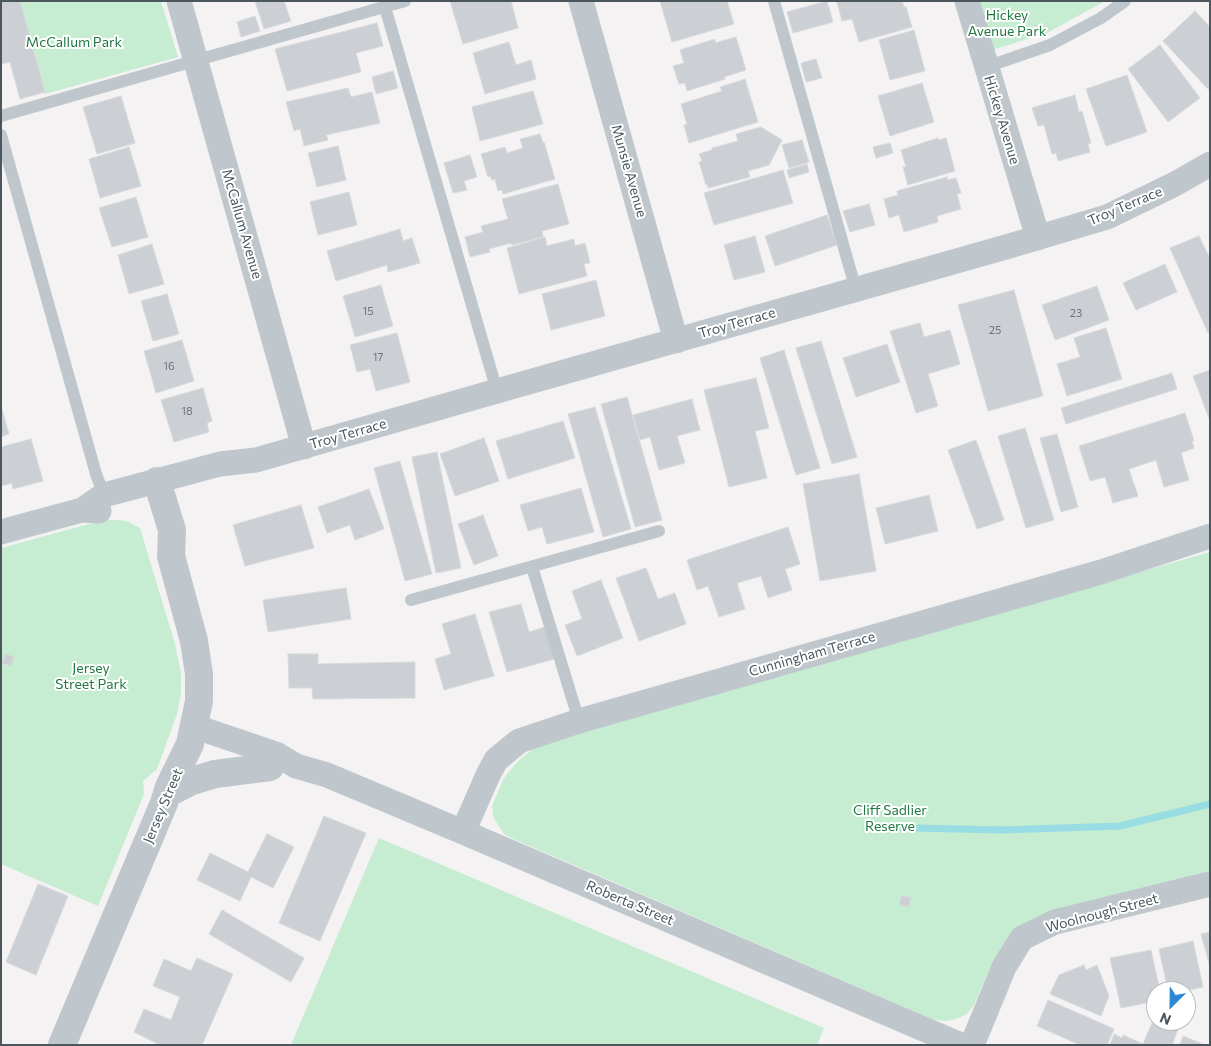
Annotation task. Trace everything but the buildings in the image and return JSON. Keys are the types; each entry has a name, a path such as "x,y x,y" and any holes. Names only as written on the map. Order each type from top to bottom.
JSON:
{"street":[{"name":"McCallum Avenue","path":"179,1 304,447"},
{"name":"Munsie Avenue","path":"582,1 676,340"},
{"name":"Hickey Avenue","path":"967,1 1038,238"},
{"name":"Troy Terrace","path":"1,532 82,510 110,511 151,491 220,464 256,460 304,447 497,390 1038,238 1107,216 1175,184 1210,164"},
{"name":"Troy Terrace","path":"82,510 104,495 151,491"},
{"name":"Jersey Street","path":"62,1045 168,793 191,735 199,701 199,674 194,641 171,556 156,534 151,491"},
{"name":"Cunningham Terrace","path":"463,832 496,760 504,751 519,740 1102,572 1210,536"},
{"name":"Roberta Street","path":"191,735 276,754 283,767 327,776 463,832 961,1045"},
{"path":"168,793 215,774 283,767"},
{"name":"Woolnough Street","path":"972,1045 1004,967 1022,938 1056,922 1210,884"}],"lane":[{"path":"1,116 405,1"},
{"path":"774,1 856,290"},
{"path":"986,67 1050,45 1101,18 1125,1"},
{"path":"385,7 497,390"},
{"path":"1,135 96,474 104,495"},
{"path":"411,600 659,531"},
{"path":"532,566 580,721"}],"green space":[{"name":"McCallum Park","path":"19,1 161,1 178,57 45,94"},
{"name":"Hickey Avenue Park","path":"978,1 1105,1 1047,33 992,50"},
{"name":"Jersey Street Park","path":"104,520 127,521 140,528 175,644 181,673 181,692 177,714 157,769 143,781 144,794 98,906 1,864 1,548"},
{"name":"Cliff Sadlier Reserve","path":"1210,552 1210,874 1016,929 993,961 974,1005 967,1014 956,1019 945,1021 932,1019 511,838 504,834 493,816 492,806 504,778 518,761 533,749 547,742"},
{"path":"379,838 824,1028 817,1045 291,1045"}],"waterway":[{"path":"867,827 1002,830 1120,826 1210,804"}]}
